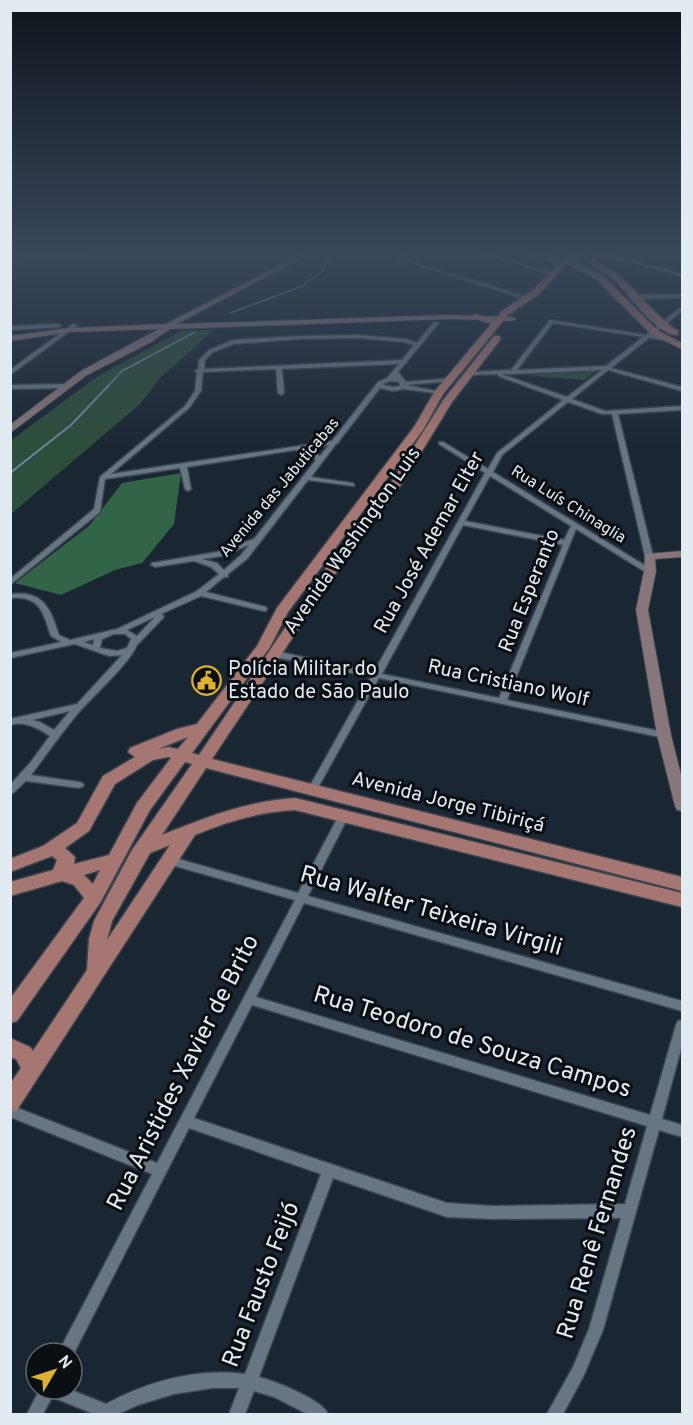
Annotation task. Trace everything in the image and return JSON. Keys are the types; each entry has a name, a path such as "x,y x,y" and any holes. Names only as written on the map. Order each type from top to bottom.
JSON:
{"main road":[{"path":"10,430 66,386 183,318"},
{"path":"192,318 201,322"},
{"path":"10,334 58,326 420,318"},
{"path":"496,318 503,318"},
{"path":"171,324 503,318"},
{"name":"Avenida Washington Luis","path":"10,1103 96,969 98,939 103,921 143,850 325,579 397,482 463,366 503,318"},
{"name":"Avenida Washington Luis","path":"453,384 473,370 503,318"},
{"path":"636,318 650,334 682,346"},
{"path":"654,318 682,337"},
{"path":"10,339 72,327"},
{"path":"463,366 473,370"},
{"path":"439,393 453,384"},
{"name":"Avenida Washington Luis","path":"10,1015 94,898 143,807 181,754 205,727 263,646 282,611 419,428 439,393"},
{"path":"682,554 649,556 650,571 642,610 664,735 682,806"},
{"path":"10,866 49,850 83,827 109,780 116,774 122,763 144,748 205,727"},
{"name":"Avenida Jorge Tibiriçá","path":"116,774 149,756 168,752 181,754 270,780 682,884"},
{"path":"156,831 145,830 142,824 163,788 169,771"},
{"path":"10,890 112,861 243,811 265,793 270,780"},
{"name":"Avenida Jorge Tibiriçá","path":"243,811 276,804 295,804 682,900"},
{"path":"96,969 188,832"},
{"path":"49,850 54,849 66,857 65,867 60,876"},
{"path":"60,876 80,880 94,898"},
{"path":"10,1047 23,1053 32,1066"}],"street":[{"name":"Rua José Ademar Elter","path":"312,790 488,471 503,449 671,318"},
{"path":"512,372 550,322 566,322 650,334"},
{"path":"380,384 397,372 436,323"},
{"path":"10,328 58,326"},
{"path":"10,373 72,327"},
{"path":"10,583 97,510 102,478 187,407 198,391 198,371 202,360 211,351 233,342 424,337"},
{"path":"405,339 418,345"},
{"path":"198,371 386,365 405,362"},
{"path":"386,365 397,372 402,384"},
{"path":"279,368 281,393"},
{"path":"473,370 496,373 606,368 682,389"},
{"path":"496,373 599,412 615,414 682,408"},
{"path":"389,379 439,393"},
{"path":"380,384 393,389"},
{"name":"Avenida das Jabuticabas","path":"169,609 200,593 225,575 244,557 320,460 374,396 380,384"},
{"path":"374,396 402,384 453,384"},
{"path":"10,387 66,386"},
{"path":"615,414 649,556"},
{"path":"102,478 336,442"},
{"name":"Rua Luís Chinaglia","path":"441,442 650,571"},
{"path":"290,449 305,451 320,460"},
{"path":"122,462 139,471"},
{"path":"183,465 188,489"},
{"path":"306,478 352,485"},
{"path":"460,522 566,543"},
{"name":"Rua Esperanto","path":"502,702 574,526"},
{"path":"155,565 233,550 256,540"},
{"path":"194,559 214,565 225,575"},
{"path":"200,593 263,609"},
{"path":"10,596 33,596 45,605 55,636"},
{"path":"10,656 120,630 169,609"},
{"path":"10,791 24,777 79,706 116,669 148,626 169,609"},
{"path":"120,630 132,634 133,646"},
{"path":"96,649 95,641 102,634"},
{"path":"55,636 107,654 120,654 133,646"},
{"path":"44,649 55,636"},
{"path":"107,654 116,669"},
{"name":"Rua Cristiano Wolf","path":"275,654 664,735"},
{"path":"14,721 79,706"},
{"path":"14,721 37,724 55,735"},
{"path":"24,777 79,785"},
{"name":"Rua Aristides Xavier de Brito","path":"72,1341 344,815"},
{"name":"Rua Walter Teixeira Virgili","path":"168,860 682,1006"},
{"name":"Rua Teodoro de Souza Campos","path":"248,999 682,1131"},
{"name":"Rua Renê Fernandes","path":"555,1414 578,1372 596,1330 682,1025"},
{"path":"10,1111 161,1171"},
{"path":"186,1121 447,1210 485,1214 568,1209 628,1211"},
{"name":"Rua Fausto Feijó","path":"237,1414 329,1171"},
{"path":"77,1401 105,1413 143,1396 198,1381 249,1382 301,1402 320,1414"}],"green space":[{"path":"214,330 160,378 140,404 11,514 11,440 98,376 181,331"},
{"path":"597,370 584,380 531,376 530,373"},
{"path":"181,473 174,524 142,563 115,570 61,595 15,583 90,525 122,483"}],"waterway":[{"path":"107,387 122,371 195,332"},
{"path":"10,473 71,425 109,385"}],"place":[{"name":"Polícia Militar do Estado de São Paulo","path":"207,681"}]}
